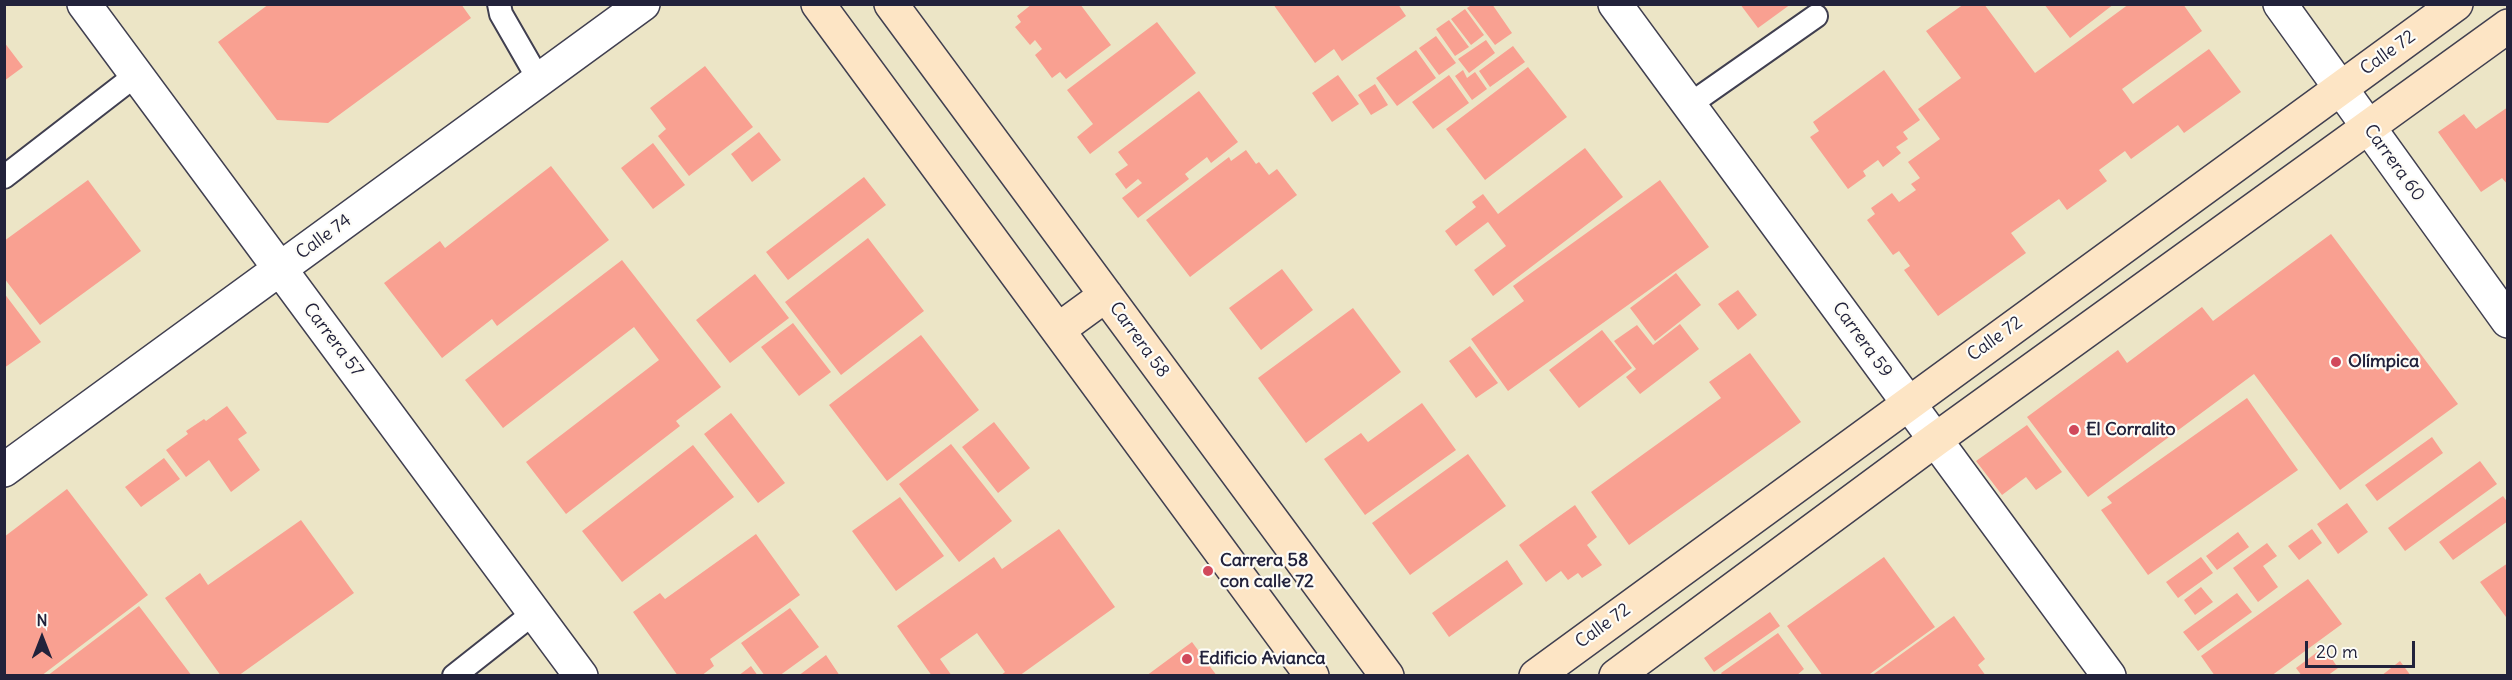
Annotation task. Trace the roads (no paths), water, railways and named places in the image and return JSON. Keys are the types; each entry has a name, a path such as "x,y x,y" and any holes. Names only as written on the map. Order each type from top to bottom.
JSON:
{"main road":[{"path":"818,4 1312,675"},
{"name":"Carrera 58","path":"891,4 1387,675"},
{"name":"Calle 72","path":"1536,675 2456,4"},
{"path":"1616,675 2367,126 2508,26"},
{"path":"1058,330 1106,295"}],"street":[{"name":"Carrera 57","path":"84,4 581,675"},
{"name":"Calle 74","path":"4,470 643,4"},
{"name":"Carrera 59","path":"1615,4 2109,675"},
{"name":"Carrera 60","path":"2280,4 2508,321"}],"lane":[{"path":"499,4 501,14 539,80"},
{"path":"1689,105 1816,16"},
{"path":"4,177 136,75"},
{"path":"454,675 535,612"}],"place":[{"name":"Olímpica","path":"2336,362"},
{"name":"El Corralito","path":"2074,430"},
{"name":"Carrera 58 con calle 72","path":"1208,571"},
{"name":"Edificio Avianca","path":"1187,659"}]}
